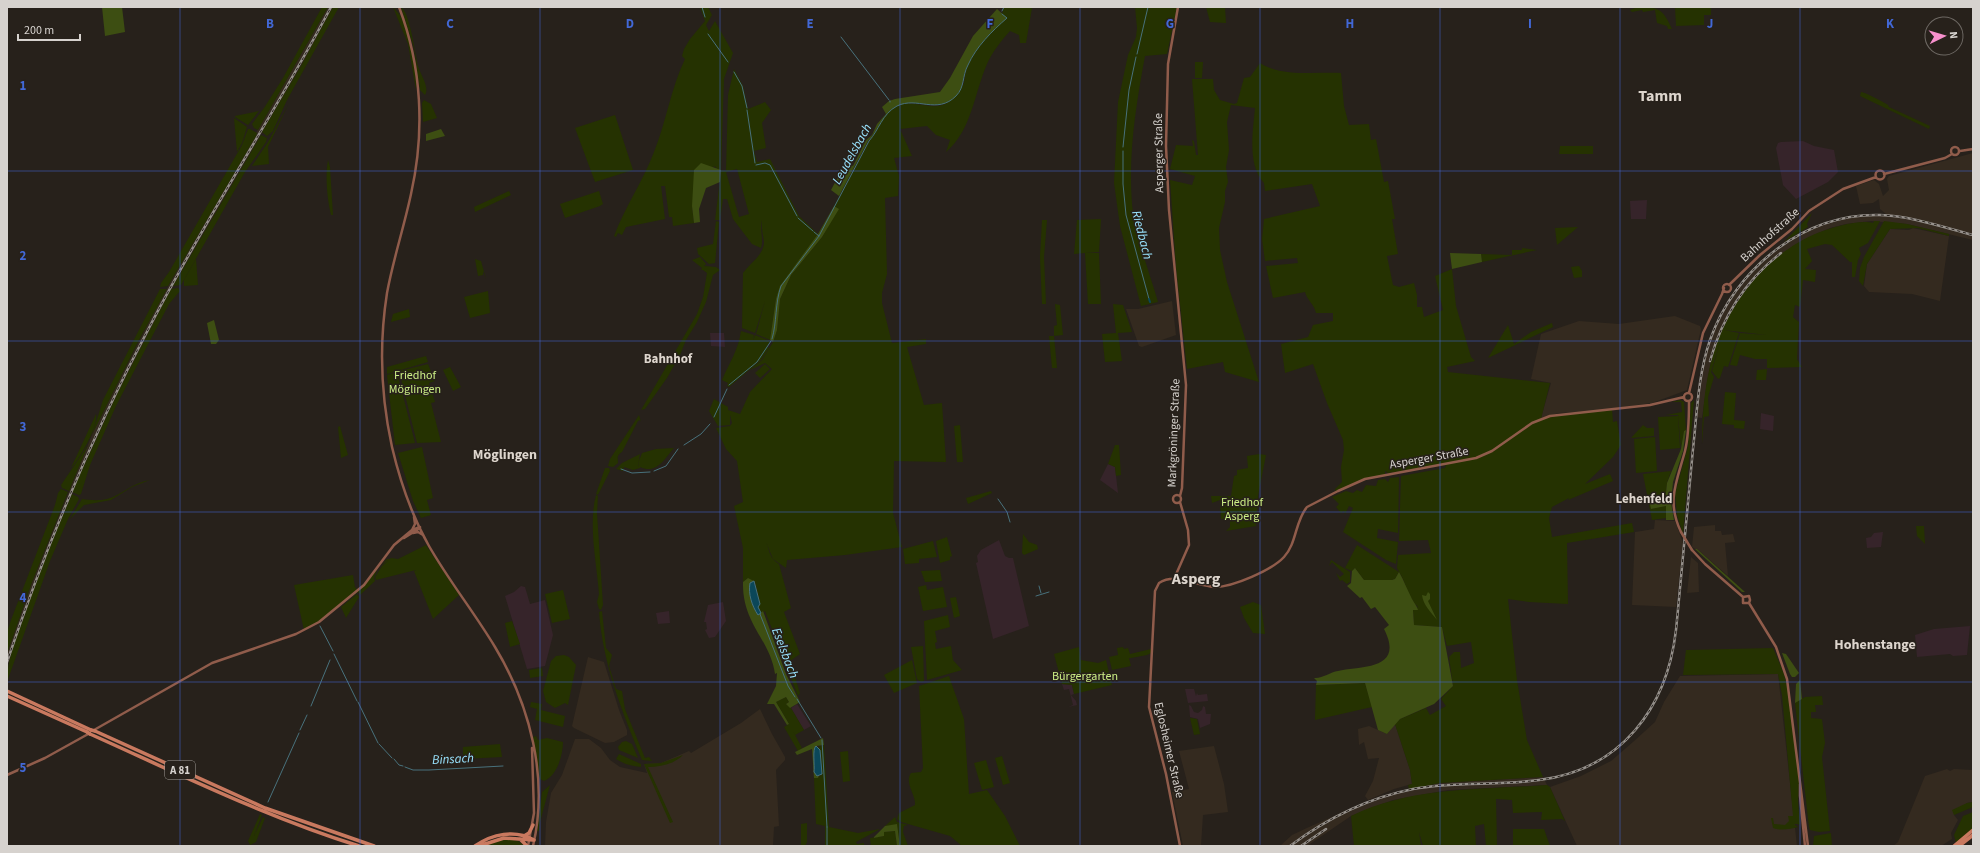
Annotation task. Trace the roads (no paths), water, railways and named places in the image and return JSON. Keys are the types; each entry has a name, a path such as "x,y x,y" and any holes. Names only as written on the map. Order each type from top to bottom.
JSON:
{"highway":[{"name":"A 81","path":"7,691 91,732"},
{"name":"A 81","path":"7,696 265,810 359,846"},
{"name":"A 81","path":"265,810 374,846"},
{"path":"524,836 529,833 533,825"},
{"path":"1954,846 1973,830"},
{"path":"475,846 486,840 505,834 524,836 532,840"},
{"path":"1959,846 1973,835"},
{"path":"479,846 504,838 532,840"},
{"path":"519,839 528,846"}],"main road":[{"path":"399,7 412,46 419,105 419,136 411,194 391,274 383,327 383,388 392,446 414,515 430,548 502,659 517,692 530,732 536,760 539,787 538,817 532,840 528,846"},
{"name":"Asperger Straße","path":"1177,299 1167,178 1167,122 1168,62 1178,7"},
{"path":"1952,154 1951,150 1954,148 1958,148 1960,151"},
{"path":"1884,174 1882,180 1876,177 1876,174 1879,171 1884,174 1945,158 1952,154 1958,155 1960,151 1973,149"},
{"name":"Bahnhofstraße","path":"1727,292 1730,291 1730,286 1742,272 1792,229 1809,211 1843,189 1876,177"},
{"path":"1689,401 1684,397 1689,393 1703,333 1725,285 1730,286"},
{"path":"1722,294 1727,292 1724,288"},
{"name":"Markgröninger Straße","path":"1177,299 1186,385 1182,488 1180,496"},
{"path":"1689,393 1692,398 1689,401 1687,438 1674,494 1675,516 1681,532 1692,550 1705,564 1743,597 1743,602 1749,603"},
{"name":"Asperger Straße","path":"1174,579 1207,586 1221,586 1244,579 1275,565 1287,553 1304,511 1313,503 1365,479 1461,462 1483,456 1532,423 1550,416 1650,405 1684,397"},
{"path":"1175,495 1180,496 1180,502 1176,502 1174,499 1175,495"},
{"name":"Markgröninger Straße","path":"1174,579 1189,545 1188,530 1180,502"},
{"path":"412,530 415,524 414,515"},
{"path":"7,775 45,758 212,663 296,634 319,622 364,585 389,550 412,530 420,527"},
{"path":"402,538 420,527"},
{"path":"410,534 418,532 424,536"},
{"name":"Eglosheimer Straße","path":"1174,579 1161,582 1156,586 1149,707 1166,774 1180,846"},
{"path":"1743,597 1749,596 1749,603 1768,633 1784,667 1790,694 1808,846"},
{"path":"532,742 535,794 532,840 533,846"},
{"path":"1800,778 1800,796 1805,846"}],"water":[{"path":"754,581 760,604 758,607 761,613 758,615 752,604 750,596 750,583"},
{"path":"816,746 820,750 822,774 817,776 814,772 814,750"}],"waterway":[{"path":"702,7 705,17"},
{"name":"Leudelsbach","path":"1002,11 1004,7"},
{"name":"Riedbach","path":"1137,54 1148,7"},
{"name":"Leudelsbach","path":"772,339 781,286 819,236 869,141 884,118 892,109 904,103 934,105 942,104 956,96 961,89 966,69 971,58 990,34 1007,18 1002,14"},
{"path":"708,34 728,62"},
{"path":"841,37 889,100"},
{"name":"Riedbach","path":"1123,147 1129,90 1136,57"},
{"path":"734,72 742,86 747,108"},
{"path":"747,110 755,163"},
{"name":"Riedbach","path":"1123,151 1123,184 1126,215 1149,299"},
{"path":"756,165 765,163 770,165 797,216"},
{"path":"798,218 813,231"},
{"name":"Leudelsbach","path":"814,232 819,236"},
{"name":"Leudelsbach","path":"729,385 757,362 771,341"},
{"name":"Leudelsbach","path":"714,417 727,389"},
{"name":"Leudelsbach","path":"684,445 701,434 710,424"},
{"name":"Leudelsbach","path":"654,471 666,466 678,449"},
{"name":"Leudelsbach","path":"621,469 632,473 650,472"},
{"path":"998,499 1007,512 1010,522"},
{"path":"1039,586 1041,593"},
{"path":"1036,596 1049,592"},
{"name":"Eselsbach","path":"760,614 788,686 795,697"},
{"name":"Binsach","path":"320,626 333,651"},
{"name":"Binsach","path":"334,654 357,701"},
{"path":"311,706 330,660"},
{"name":"Eselsbach","path":"797,699 821,738"},
{"name":"Binsach","path":"358,702 378,743"},
{"path":"300,730 307,715"},
{"path":"268,802 299,733"},
{"name":"Eselsbach","path":"822,740 827,827"},
{"name":"Binsach","path":"379,744 392,758"},
{"path":"394,759 399,765 403,766"},
{"name":"Binsach","path":"405,767 413,770 429,770 503,766"},
{"name":"Eselsbach","path":"827,827 827,846"}],"railway":[{"path":"7,662 54,533 90,448 130,365 172,284 287,87 331,7"},
{"path":"1290,846 1333,818 1364,804 1396,793 1444,785 1507,783 1539,780 1568,774 1594,763 1616,749 1635,730 1650,709 1662,685 1671,658 1676,630 1700,380 1710,340 1721,314 1736,290 1754,269 1776,250 1799,235 1824,224 1852,217 1880,215 1903,217 1973,235"},
{"path":"1710,361 1721,330 1737,301 1757,275 1781,253"},
{"path":"1301,846 1326,829"}],"district":[{"name":"Tamm","path":"1660,96"},
{"name":"Bahnhof","path":"668,359"},
{"name":"Möglingen","path":"505,455"},
{"name":"Lehenfeld","path":"1644,499"},
{"name":"Asperg","path":"1196,579"},
{"name":"Hohenstange","path":"1875,645"}],"park label":[{"name":"Friedhof Möglingen","path":"415,382"},
{"name":"Friedhof Asperg","path":"1242,509"},
{"name":"Bürgergarten","path":"1085,676"}]}
